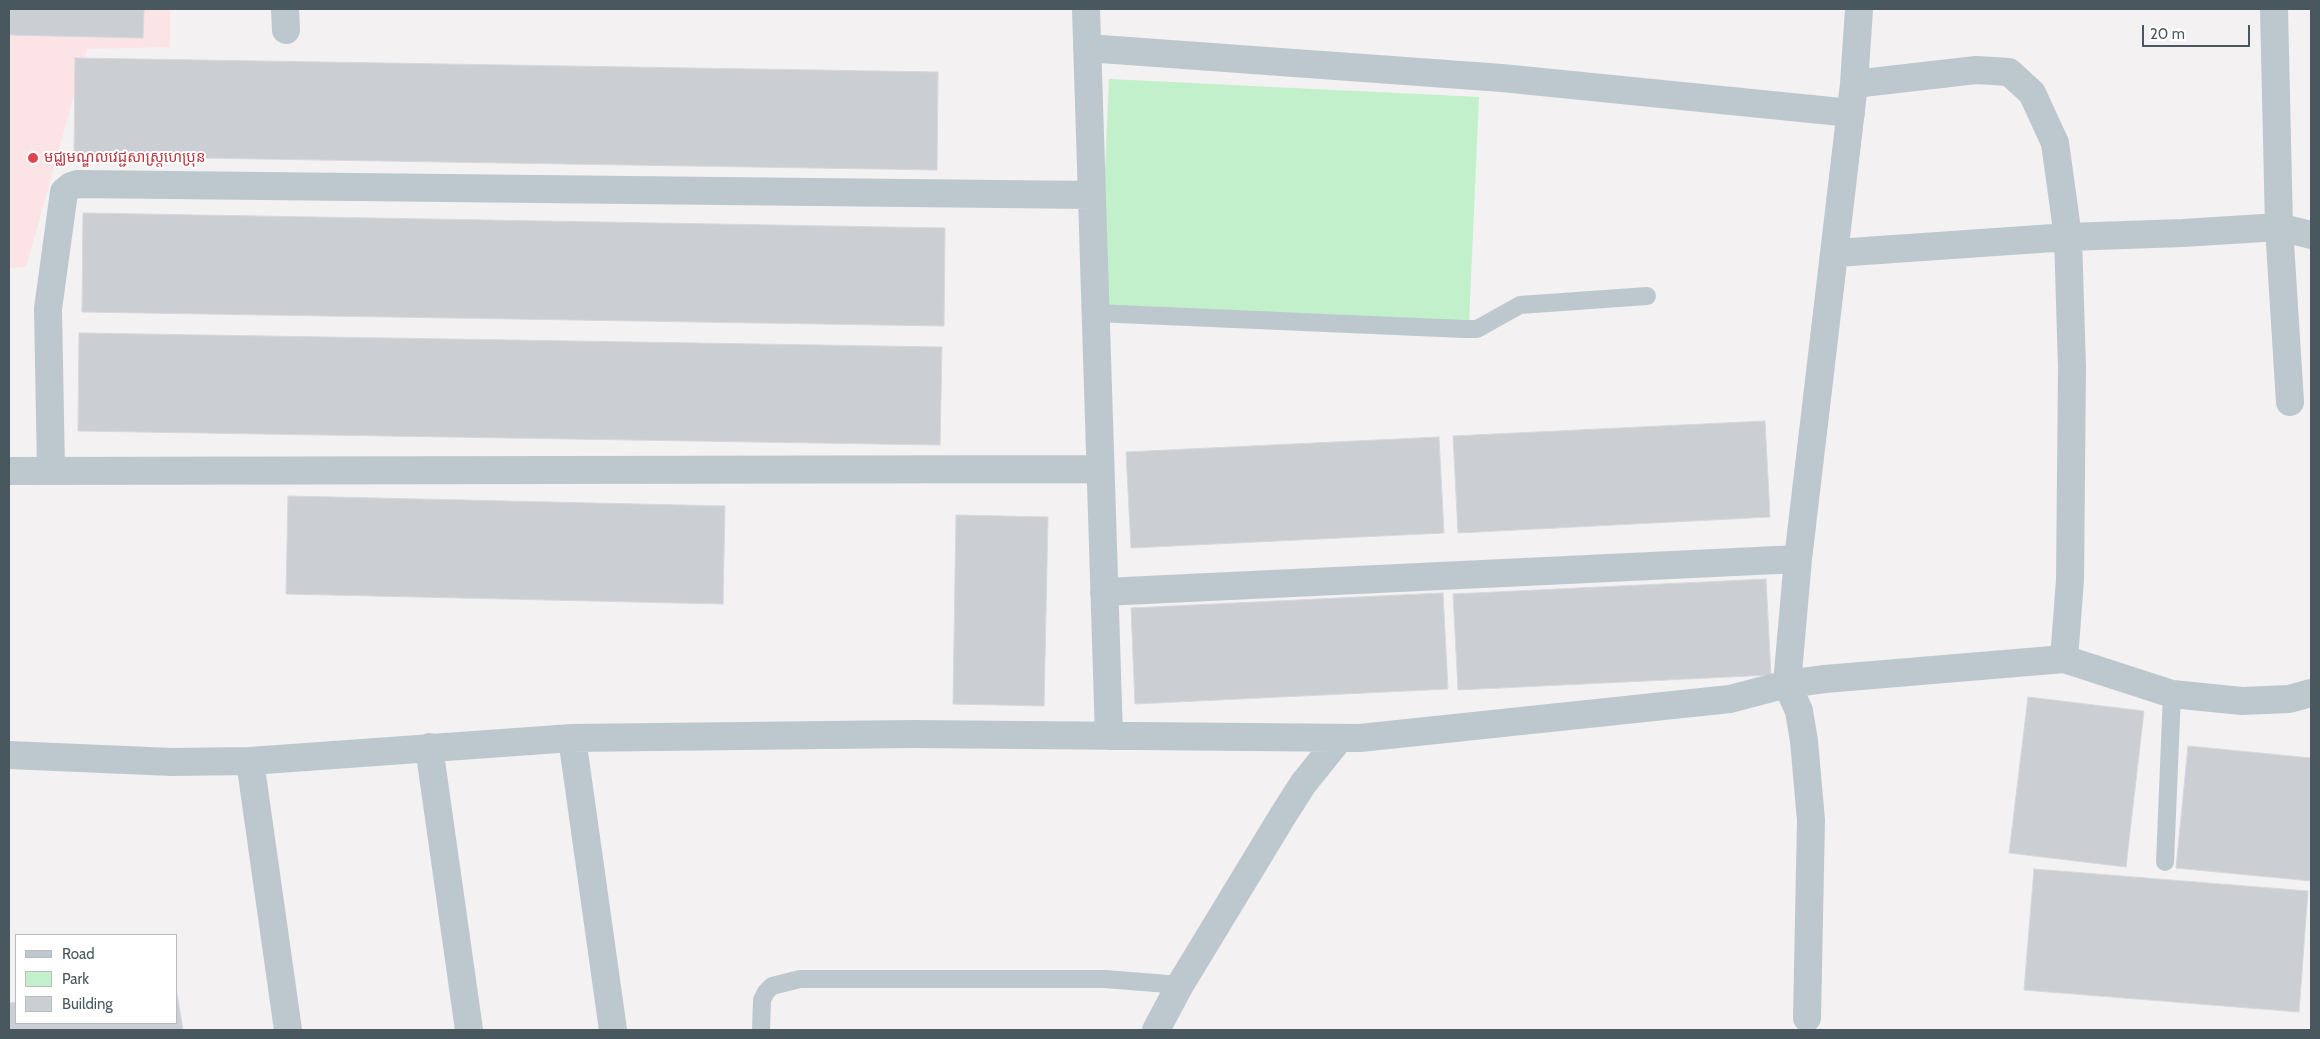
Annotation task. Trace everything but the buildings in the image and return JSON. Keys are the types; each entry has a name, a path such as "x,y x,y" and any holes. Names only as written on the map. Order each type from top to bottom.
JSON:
{"street":[{"path":"1086,9 1108,736"},
{"path":"1807,1018 1811,820 1804,742 1799,711 1788,684 1798,559 1836,253 1854,84 1859,9"},
{"path":"2274,9 2280,227 2290,402"},
{"path":"1087,48 1502,78 1851,114"},
{"path":"1854,84 1976,70 2009,72 2032,93 2055,143 2068,237 2072,368 2070,580 2064,659"},
{"path":"51,471 48,309 64,192 77,184 1091,195"},
{"path":"1836,253 2068,237 2280,227 2311,235"},
{"path":"9,471 1100,469"},
{"path":"1104,592 1798,559"},
{"path":"9,754 172,762 250,761 572,738 913,734 1360,738 1730,699 1788,684 2064,659 2172,694 2242,700 2288,700 2311,693"},
{"path":"572,738 613,1030"},
{"path":"1156,1030 1180,985 1304,784 1340,738"},
{"path":"429,747 469,1030"},
{"path":"250,761 288,1030"}],"lane":[{"path":"1096,313 1477,329 1493,321 1504,312 1520,305 1647,296"},
{"path":"2165,862 2172,694"},
{"path":"761,1030 762,1000 766,992 772,986 800,979 1105,979 1180,985"}],"shaded area":[{"name":"មជ្ឈមណ្ឌលវេជ្ជសាស្ត្រហេប្រុន","path":"9,9 170,9 170,47 87,49 26,267 9,268"}],"green space":[{"path":"1109,79 1479,97 1469,323 1099,306"}],"place":[{"name":"មជ្ឈមណ្ឌលវេជ្ជសាស្ត្រហេប្រុន","path":"33,158"}]}
